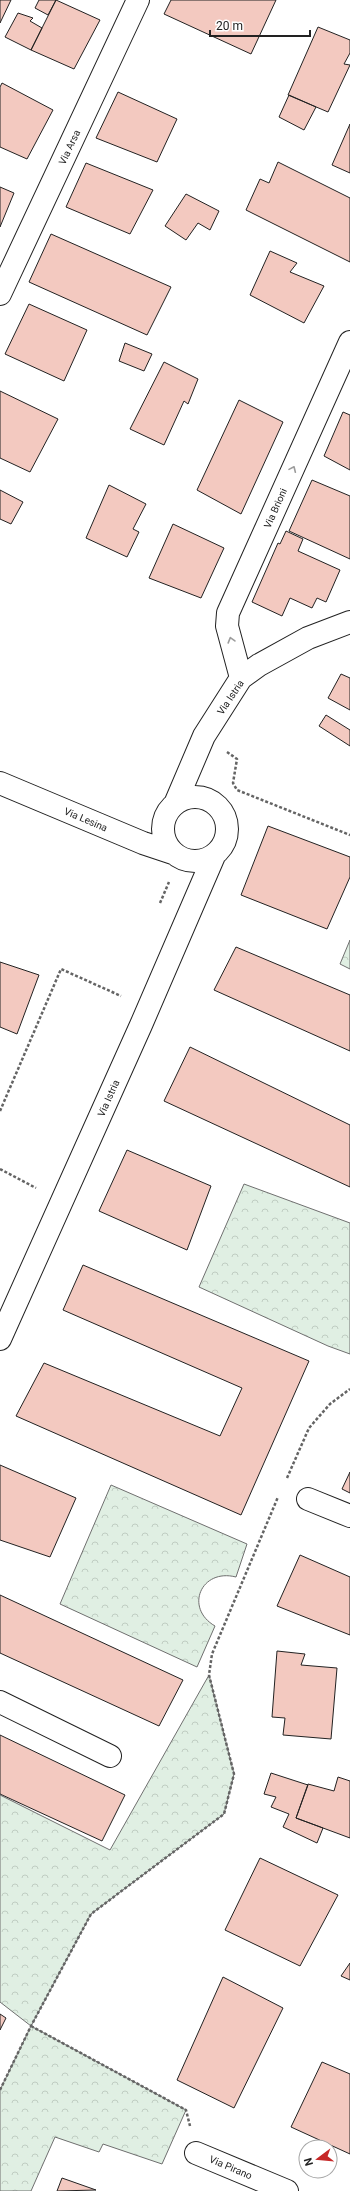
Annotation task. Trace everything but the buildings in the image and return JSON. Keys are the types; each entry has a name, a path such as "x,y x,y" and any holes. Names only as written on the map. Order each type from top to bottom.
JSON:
{"street":[{"name":"Via Arsa","path":"0,294 138,0"},
{"name":"Via Brioni","path":"241,678 227,626 228,613 350,342"},
{"name":"Via Istria","path":"175,804 204,736 241,678 259,665 308,638 350,622"},
{"name":"Via Lesina","path":"0,783 142,843 173,853"},
{"name":"Via Istria","path":"0,1340 141,1025 214,856 221,848 227,829 221,810 204,798 184,799 175,804 167,812 163,822 162,833 166,844 173,853"},
{"path":"173,853 182,859 193,861 204,860 214,856"},
{"path":"308,1499 350,1516"},
{"path":"0,1702 110,1756"},
{"name":"Via Pirano","path":"196,2153 287,2191"}],"path":[{"path":"204,736 237,759 233,783 237,790 350,835"},
{"path":"159,906 170,878"},
{"path":"0,1111 61,970 121,997 124,990"},
{"path":"0,1169 36,1187 33,1194"},
{"path":"286,1480 309,1428 330,1404 350,1389"},
{"path":"0,2090 31,2026 91,1914 224,1814 234,1774 209,1675 212,1654 280,1494"},
{"path":"31,2026 186,2110 196,2153"}],"green space":[{"path":"350,940 350,969 340,964"},
{"path":"244,1184 350,1223 350,1354 328,1346 199,1287"},
{"path":"111,1485 247,1544 236,1577 224,1576 214,1578 206,1584 201,1591 199,1600 200,1609 206,1618 215,1626 197,1667 60,1604"},
{"path":"209,1675 234,1774 224,1814 91,1914 31,2026 0,2002 0,1795 110,1850"},
{"path":"31,2026 186,2110 162,2164 103,2144 99,2152 55,2137 31,2191 0,2191 0,2090"}]}
